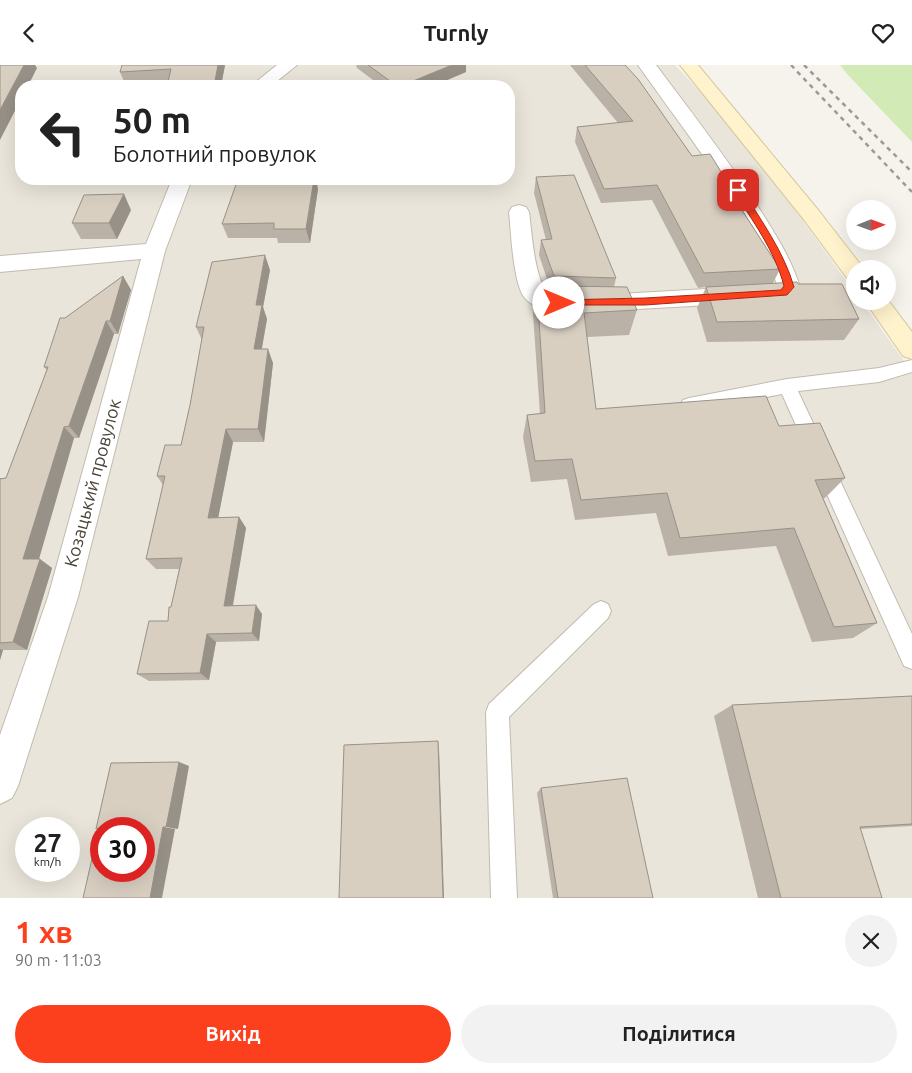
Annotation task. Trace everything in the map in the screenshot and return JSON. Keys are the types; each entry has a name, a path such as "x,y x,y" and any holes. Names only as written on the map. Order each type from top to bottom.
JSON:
{"main road":[{"path":"690,65 806,208 846,261"},
{"path":"883,310 912,350"}],"street":[{"path":"268,80 288,65"},
{"path":"519,212 525,260 533,292 544,301 601,303 784,293 789,287 786,275 769,241 727,173 647,65"},
{"name":"Козацький провулок","path":"0,786 62,597 154,251 180,185"},
{"path":"0,264 154,251"}],"lane":[{"path":"671,409 787,386 879,375 912,366"},
{"path":"787,386 912,658"},
{"path":"504,898 497,712 601,611"}],"shaded area":[{"path":"0,65 675,65 711,103 801,218 846,280 846,310 867,310 912,372 912,898 0,898"}],"green space":[{"path":"840,65 912,65 912,142 847,74"}],"building":[{"path":"0,65 24,65 15,80 0,110"},
{"path":"122,65 218,65 215,80 168,80 171,69 120,72"},
{"path":"368,65 452,65 416,80 389,80"},
{"path":"585,65 625,65 638,79 692,156 710,154 730,186 727,187 780,269 704,273 657,185 604,189 577,127 633,121"},
{"path":"574,175 616,278 554,276 541,240 552,239 536,177"},
{"path":"236,185 313,185 306,229 274,229 274,223 222,224"},
{"path":"124,194 109,223 72,223 84,195"},
{"path":"265,255 256,305 262,305 254,349 268,349 258,429 226,429 208,518 239,517 224,606 256,605 252,633 207,634 200,673 137,674 149,621 168,621 169,607 171,607 182,558 146,559 165,476 157,476 165,445 181,445 190,405 204,327 196,327 212,262"},
{"path":"123,276 110,321 106,321 69,426 64,427 23,559 40,559 13,642 0,643 0,479 6,478 48,367 44,367 60,318 65,318"},
{"path":"797,282 798,284 842,284 846,292 846,310 855,310 859,319 717,322 706,287"},
{"path":"563,286 627,287 637,310 584,313 596,409 766,396 779,426 820,423 845,478 815,480 877,623 834,627 794,528 680,538 667,493 581,500 572,459 535,461 527,415 545,413 537,289"},
{"path":"912,696 912,824 860,827 882,898 781,898 732,705"},
{"path":"438,741 443,898 339,898 344,745"},
{"path":"179,762 166,827 163,827 155,871 155,817 99,817 111,763"},
{"path":"627,778 653,898 558,898 541,788"},
{"path":"90,867 90,882 153,882 150,898 83,898"}],"railway":[{"path":"791,65 912,192"},
{"path":"804,65 912,172"}],"route":[{"path":"559,303 601,303 784,293 789,287 786,275 769,241 738,190"}]}
